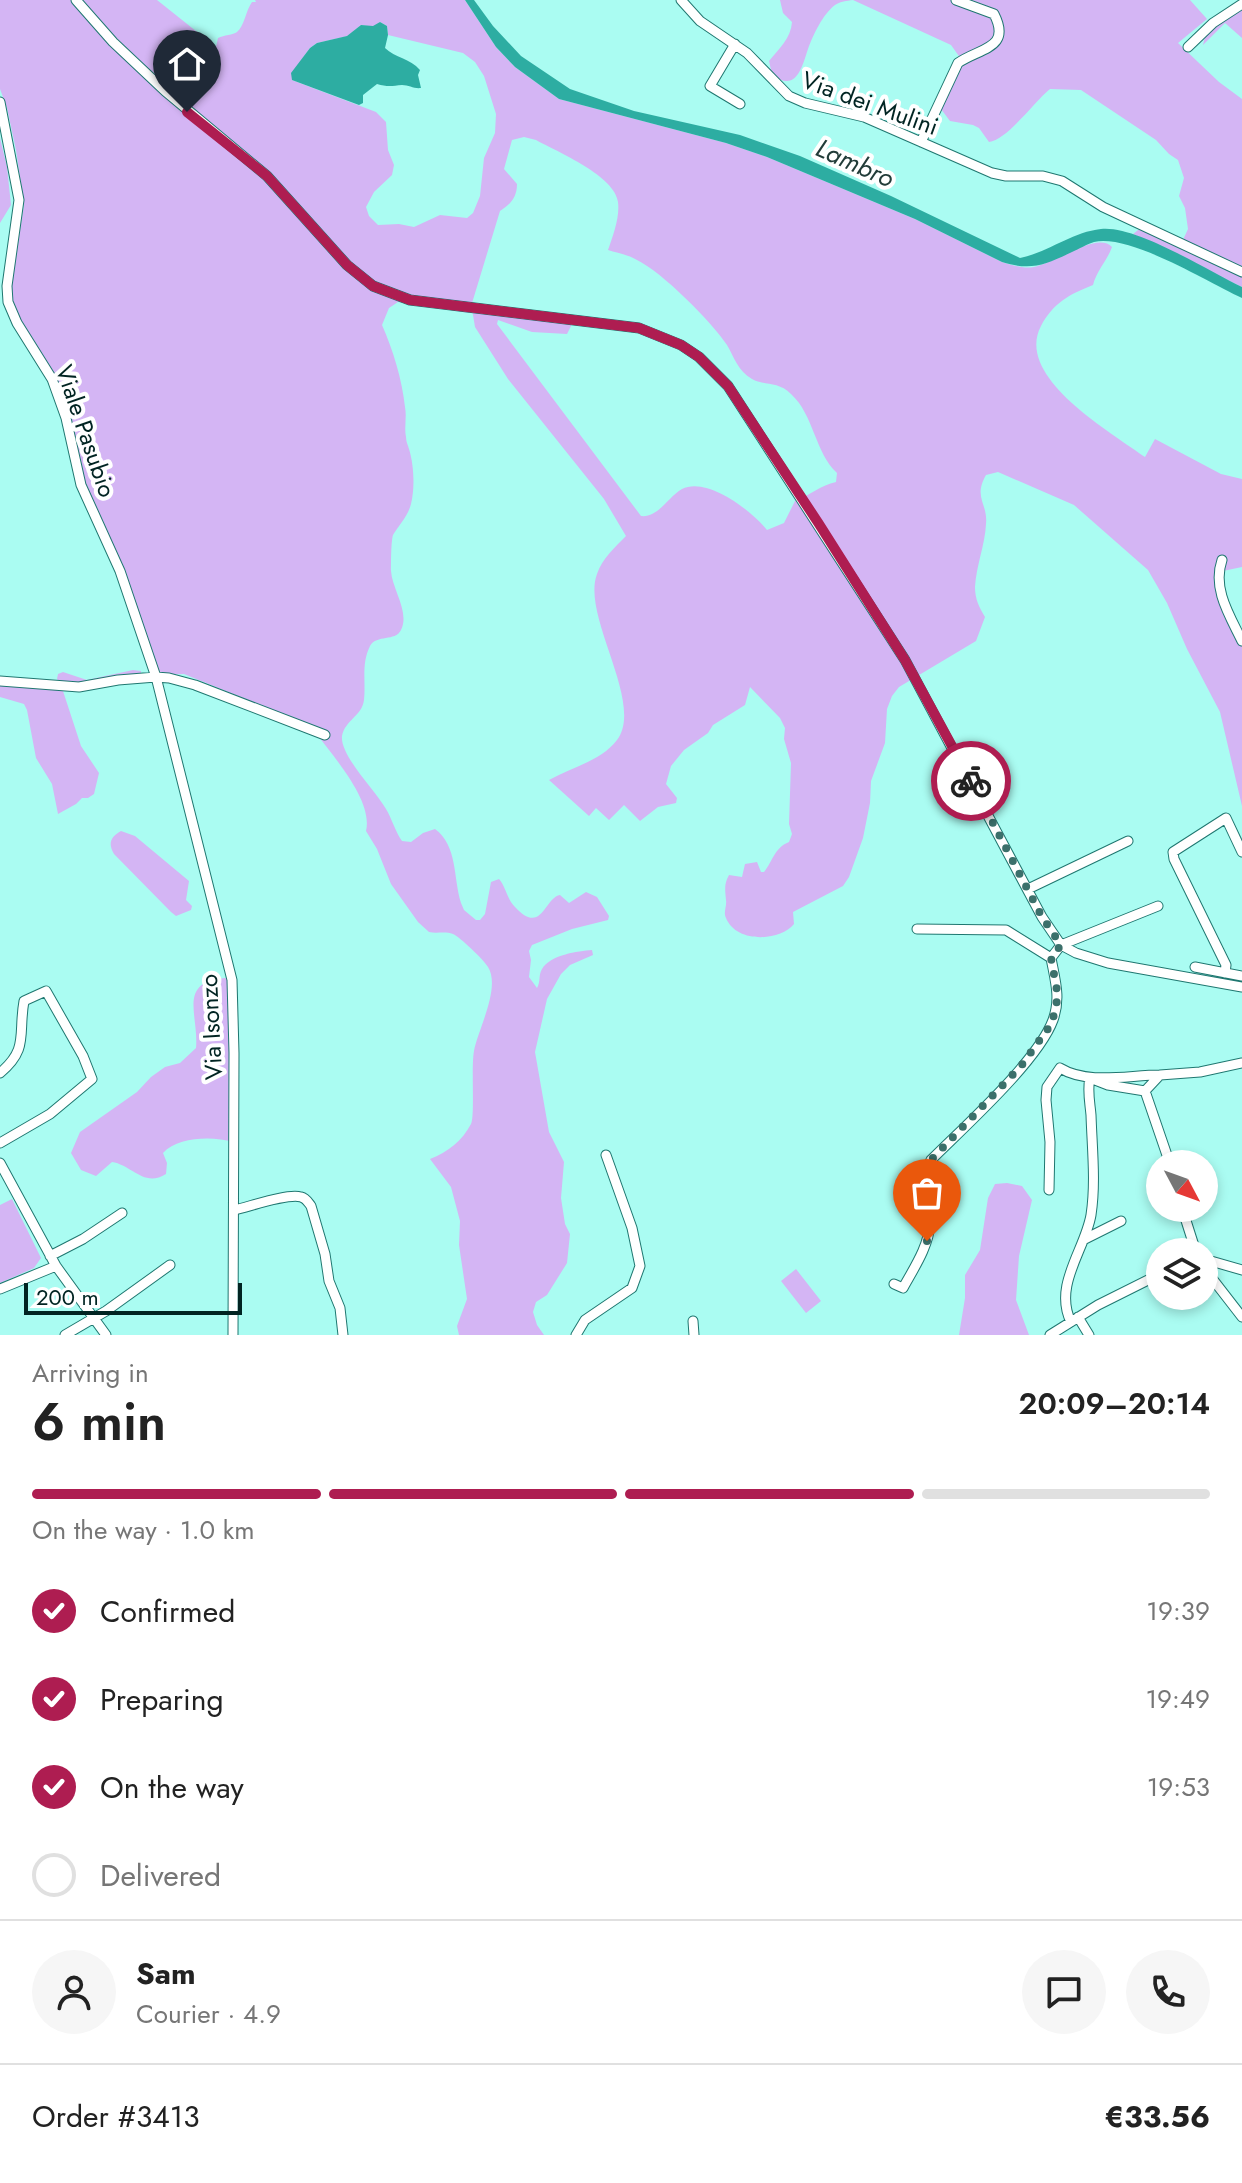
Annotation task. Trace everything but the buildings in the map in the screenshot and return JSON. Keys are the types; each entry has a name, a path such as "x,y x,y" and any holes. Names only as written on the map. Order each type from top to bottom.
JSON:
{"street":[{"path":"76,0 113,42 176,102 267,176 347,265 373,286 410,300 639,328 681,345 699,357 728,386 905,660 1050,931 1061,945 1108,963 1242,976"},
{"name":"Via dei Mulini","path":"681,0 700,21 747,53 789,96 805,103 864,117 1006,176 1043,176 1062,181 1103,207 1242,272"},
{"path":"921,142 958,63 987,50 995,44 999,35 999,24 994,14 956,0"},
{"path":"1188,47 1213,23 1242,4"},
{"path":"735,44 710,86 740,104"},
{"name":"Viale Pasubio","path":"0,102 19,200 7,286 8,302 17,323 52,379 66,418 81,485 120,571 156,677"},
{"path":"1222,560 1219,573 1221,592 1228,615 1242,641"},
{"path":"0,681 79,687 156,677 195,685 325,735"},
{"name":"Via Isonzo","path":"156,677 232,980 233,1335"},
{"path":"1220,976 1226,965 1173,852 1226,818 1242,852"},
{"path":"1026,886 1128,841"},
{"path":"1051,958 1061,945 1158,906"},
{"path":"902,1299 899,1286 927,1241 930,1207 923,1179 931,1160 1021,1066 1052,1023 1058,996 1051,958 1006,930 917,929"},
{"path":"1195,967 1242,987"},
{"path":"0,1073 17,1058 21,1049 24,1001 46,991 83,1056 92,1079 50,1114 0,1143"},
{"path":"1090,1078 1200,1072 1242,1063"},
{"path":"1049,1190 1047,1087 1060,1068 1108,1085 1145,1091"},
{"path":"1145,1091 1160,1075"},
{"path":"1089,1335 1074,1319 1065,1302 1069,1275 1084,1239 1092,1199 1090,1078"},
{"path":"1145,1091 1165,1150"},
{"path":"576,1335 585,1320 632,1288 638,1278 641,1258 617,1177 606,1155"},
{"path":"0,1163 56,1266 106,1335"},
{"path":"234,1210 288,1197 300,1196 307,1200 325,1254 329,1281 340,1308 343,1335"},
{"path":"50,1256 122,1213"},
{"path":"1084,1239 1121,1221"},
{"path":"1218,1263 1242,1270"},
{"path":"65,1335 170,1265"},
{"path":"0,1289 56,1266"},
{"path":"1050,1335 1146,1281"},
{"path":"1218,1286 1242,1317"},
{"path":"693,1321 694,1335"}],"shaded area":[{"path":"0,0 73,0 156,87 261,176 301,218 303,215 275,185 170,96 76,0 157,0 216,47 218,38 239,30 255,0 465,0 496,47 515,67 559,99 726,143 767,157 915,219 1002,262 1034,267 1086,245 1105,243 1112,247 1093,285 1070,296 1051,311 1041,326 1036,345 1041,364 1070,401 1145,457 1155,439 1221,474 1242,479 1242,567 1223,571 1219,577 1228,615 1242,641 1242,806 1220,712 1148,570 1074,505 998,472 986,475 981,489 986,524 975,587 985,617 976,641 899,687 892,696 887,709 885,743 871,781 863,838 849,877 843,886 793,912 794,924 787,930 769,937 748,936 731,926 725,916 725,887 729,875 742,877 745,864 757,862 761,872 764,872 792,834 789,824 791,763 784,739 785,728 780,718 750,687 745,705 713,725 671,766 666,784 677,798 676,803 658,807 640,821 624,805 609,820 596,808 589,816 549,780 603,753 617,740 624,724 619,682 597,612 594,592 602,563 626,536 604,499 508,379 475,327 472,309 571,318 567,334 532,332 498,320 497,324 641,516 653,514 682,489 704,487 740,505 767,530 784,523 795,501 836,482 837,473 824,455 805,412 791,394 781,387 747,376 720,335 673,286 637,260 608,250 616,226 618,202 615,192 607,183 584,166 536,140 524,137 512,140 504,169 517,184 516,193 500,211 469,313 398,302 389,308 382,325 402,386 406,439 413,469 411,504 393,535 391,547 391,571 403,623 398,634 377,640 370,646 365,666 363,705 342,736 347,753 386,809 402,841 411,842 435,829 448,844 461,903 476,920 485,914 491,882 499,879 512,904 531,918 537,917 560,895 569,903 586,892 597,897 609,916 608,920 572,929 532,945 529,951 529,977 537,988 542,969 551,960 592,950 593,955 570,965 561,974 547,999 535,1052 549,1132 564,1162 561,1198 565,1224 570,1234 567,1263 547,1295 536,1302 533,1312 544,1335 459,1335 457,1326 467,1299 459,1245 460,1221 451,1187 430,1159 454,1145 471,1124 474,1051 492,986 488,967 456,936 429,932 418,922 391,884 366,831 367,820 359,795 319,737 317,728 184,674 159,675 123,570 84,484 69,417 55,377 20,321 12,301 11,289 24,205 16,150 0,89","holes":["380,22 387,26 388,35 463,53 475,62 484,76 496,114 495,133 484,158 480,196 473,213 467,218 440,215 414,227 378,225 369,216 366,207 374,192 392,175 394,165 388,150 386,122 376,112 292,80 292,73 317,43 348,36 361,25 373,27"]},
{"path":"780,0 853,0 837,4 826,14 797,76 787,81 772,74 769,61 784,43 791,28 792,22 783,13"},
{"path":"853,0 1190,0 1207,19 1178,43 1242,99 1242,287 1133,234 1142,227 1182,242 1188,229 1185,208 1179,196 1184,178 1178,160 1156,140 1081,90 1050,89 1004,135 989,142 979,128 950,121 941,109 961,59 951,45"},
{"path":"1242,8 1242,38 1225,23 1203,45 1206,32"},
{"path":"0,138 11,205 0,223"},
{"path":"141,671 141,676 62,684 57,679 58,674 63,672 87,680"},
{"path":"0,683 62,688 81,746 99,773 94,794 58,814 52,784 36,758 27,710 24,704 0,697"},
{"path":"121,831 135,836 189,881 186,900 192,906 191,910 176,916 114,854 111,841"},
{"path":"232,980 233,1142 206,1139 177,1144 163,1153 167,1163 166,1174 158,1178 145,1177 112,1162 96,1176 81,1170 71,1153 80,1132 137,1092 151,1077 165,1067 180,1063 196,1048 196,993 210,981"},
{"path":"995,1184 1022,1186 1032,1200 1019,1256 1016,1300 1029,1335 959,1335 965,1275 980,1250 988,1198"},
{"path":"12,1199 41,1258 34,1268 0,1283 0,1205"},
{"path":"796,1269 821,1301 806,1313 781,1281"}],"water":[{"path":"465,0 474,0 521,56 570,89 634,111 740,135 800,156 1020,258 1090,231 1116,230 1133,234 1172,250 1242,287 1242,298 1148,252 1110,241 1091,243 1038,265 1021,266 1002,262 915,219 767,157 726,143 559,99 515,67 496,47"},
{"path":"380,22 387,26 385,48 420,70 421,88 377,84 363,95 363,103 359,105 292,80 291,73 317,43 347,36 361,25 373,26"}],"way so far":[{"path":"927,1241 930,1207 923,1179 931,1160 1021,1066 1052,1023 1058,996 1051,958 1061,945 1042,917 971,781"}],"route":[{"path":"187,112 231,144 267,176 347,265 373,286 410,300 639,328 681,345 699,357 728,386 819,524 905,660 971,781"}],"water label":[{"name":"Lambro","path":"855,163"}]}
